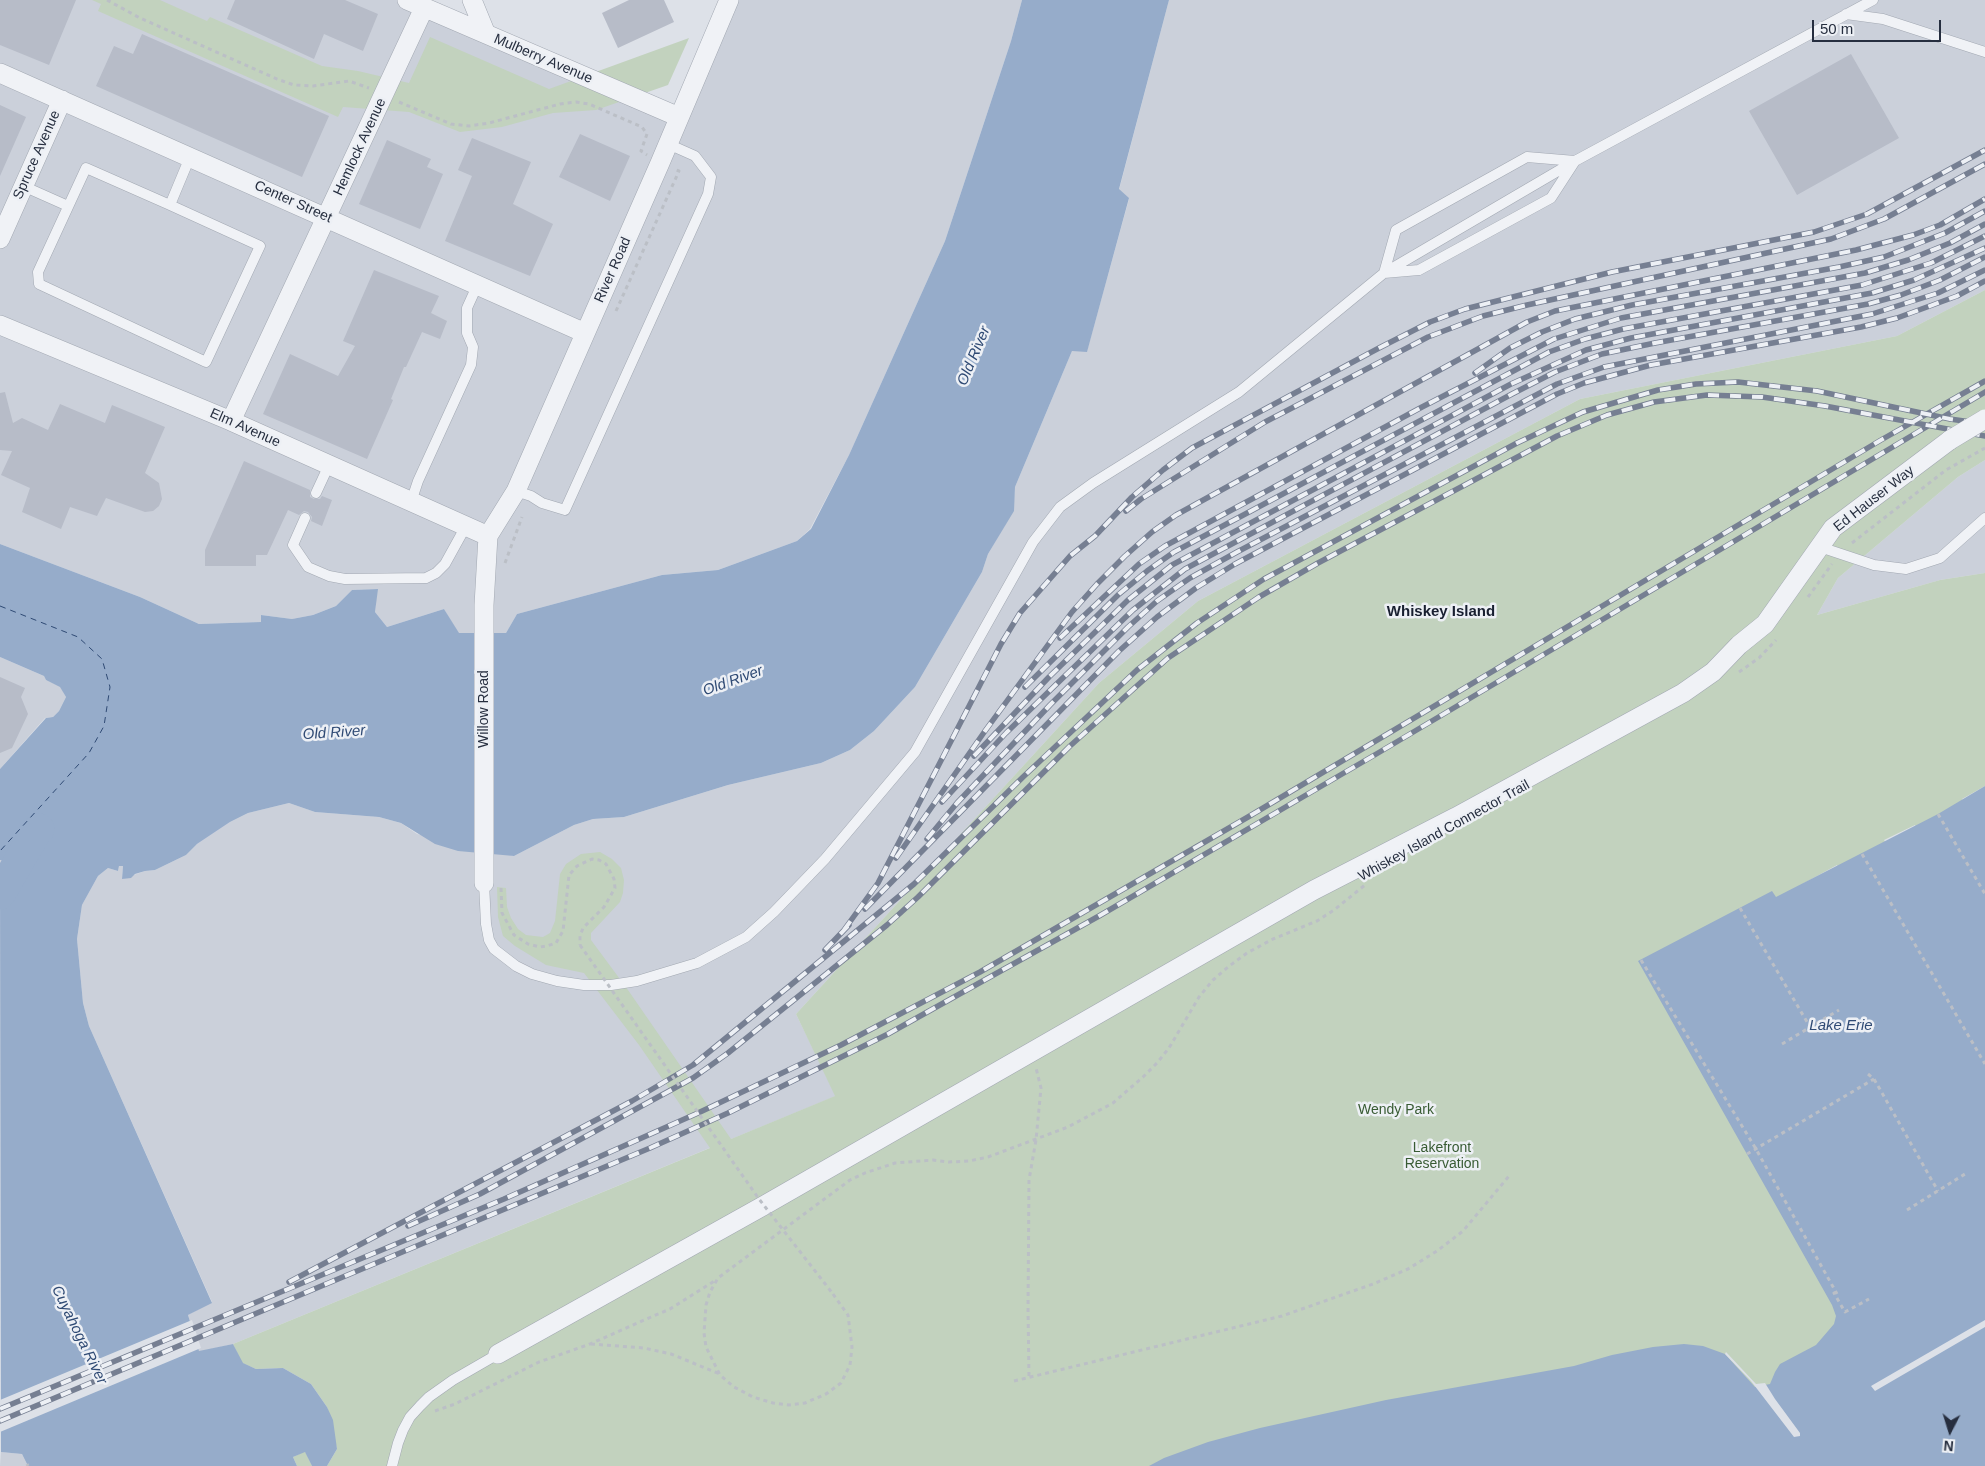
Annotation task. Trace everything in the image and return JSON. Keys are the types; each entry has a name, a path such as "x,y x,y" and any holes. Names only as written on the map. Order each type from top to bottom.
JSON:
{"street":[{"path":"472,0 486,34"},
{"name":"River Road","path":"488,536 524,494 585,333 729,0"},
{"name":"Mulberry Avenue","path":"416,4 679,117"},
{"name":"Hemlock Avenue","path":"231,422 327,218 416,4"},
{"name":"Center Street","path":"0,73 585,333"},
{"name":"Spruce Avenue","path":"0,239 62,100"},
{"name":"Elm Avenue","path":"0,325 231,422 488,536"},
{"name":"Ed Hauser Way","path":"498,1354 763,1206 1314,890 1456,817 1683,693 1713,672 1739,645 1765,624 1833,528 1950,440 1985,419"},
{"name":"Willow Road","path":"488,536 484,605 492,885"}],"lane":[{"path":"492,885 486,924 488,940 494,949 516,966 532,974 557,981 584,985 611,985 637,981 697,963 746,936 774,912 825,859 915,752 1033,542 1060,507 1093,482 1239,392 1384,273 1575,162 1872,0"},
{"path":"1846,14 1883,19 1985,52"},
{"path":"524,494 542,503 565,510 708,194 711,177 695,156 668,144"},
{"path":"170,205 190,157"},
{"path":"1384,273 1396,230 1527,157 1575,162"},
{"path":"1384,273 1419,270 1552,198 1575,162"},
{"path":"86,168 170,205 260,246 206,362 39,284 38,272 86,168"},
{"path":"23,186 68,206"},
{"path":"411,502 418,481 471,365 473,346 467,333 467,308 477,286"},
{"path":"316,493 329,465"},
{"path":"305,518 293,545 308,567 330,576 345,579 382,577 426,578 436,573 445,564 466,526"},
{"path":"1820,547 1874,565 1906,568 1940,558 1985,518"},
{"path":"392,1466 398,1443 410,1417 440,1388 498,1354"}],"path":[{"path":"107,0 140,18 277,80 294,85 314,86 349,81 375,90"},
{"path":"396,100 450,124 460,126 489,123 560,104 576,102 589,104 642,127 647,134 641,151"},
{"path":"1807,598 1839,554 1910,496 1946,470 1985,448"},
{"path":"503,569 524,494"},
{"path":"1733,677 1759,658 1780,635"},
{"path":"1938,814 1985,894"},
{"path":"1862,854 1985,1064"},
{"name":"Whiskey Island Connector Trail","path":"492,885 502,913 514,935 528,944 540,947 548,946 556,942 563,931 569,875 577,866 592,859 606,864 614,879 615,888 604,907 583,928 580,936 580,945 759,1199 833,1294 848,1316 852,1347 850,1365 841,1383 826,1394 805,1403 789,1405 773,1403 747,1394 734,1387 720,1374 706,1347 704,1333 706,1305 710,1292 718,1278 850,1180 865,1172 895,1164 917,1161 969,1161 988,1157 1068,1127 1113,1103 1143,1077 1169,1048 1199,996 1212,980 1247,953 1273,939 1317,921 1371,881"},
{"path":"1740,908 1810,1027"},
{"path":"1641,960 1756,1149 1837,1293 1834,1293 1845,1312 1869,1299"},
{"path":"1782,1044 1839,1010"},
{"path":"1030,1376 1028,1310 1029,1180 1036,1140 1041,1088 1032,1052"},
{"path":"1868,1074 1874,1079 1938,1191"},
{"path":"1747,1154 1874,1079"},
{"path":"1907,1210 1965,1174"},
{"path":"1014,1381 1282,1316 1373,1284 1408,1268 1437,1251 1463,1231 1509,1176"},
{"path":"410,1417 430,1413 455,1404 539,1362 590,1344 670,1308 718,1278"},
{"path":"590,1344 644,1348 671,1354 720,1374"}],"shaded area":[{"path":"0,0 407,0 679,117 729,0 1022,0 1011,41 945,241 849,455 810,529 797,541 718,570 662,575 517,614 506,633 458,633 444,609 387,627 375,612 377,589 352,590 336,606 313,615 292,619 261,615 261,622 199,624 140,597 0,544"},
{"path":"1169,0 1985,0 1985,290 1897,336 1580,399 1198,601 1099,683 796,1014 836,1096 233,1344 199,1352 188,1315 212,1302 89,1026 83,1003 77,939 82,905 98,876 108,868 118,871 119,866 123,866 122,879 145,871 155,870 186,855 197,844 230,822 248,813 289,803 315,812 379,817 401,823 417,834 514,856 574,825 593,819 624,817 728,785 821,763 850,750 874,731 915,687 982,572 988,554 1013,511 1015,487 1072,351 1087,351 1129,199 1119,190"},
{"path":"1985,460 1985,573 1940,580 1817,615 1838,578 1958,477"},
{"path":"0,657 44,676 46,680 60,686 66,697 59,711 53,717 45,718 0,769"},
{"path":"0,860 24,866 20,882 0,877"},
{"path":"1,1452 22,1454 28,1466 0,1466"}],"green space":[{"path":"92,0 160,0 207,21 210,17 322,66 358,71 409,83 430,37 549,89 689,38 668,85 596,110 553,113 502,127 460,132 409,112 343,107 338,117 98,11 101,4"},
{"name":"Lakefront Reservation","path":"1985,290 1985,460 1958,477 1838,578 1817,615 1940,580 1985,573 1985,786 1962,799 1985,840 1985,946 1915,825 1884,840 1985,1012 1985,1118 1837,865 1777,898 1883,1284 1821,1466 327,1466 337,1449 327,1407 311,1384 283,1368 256,1369 242,1363 233,1344 710,1148 639,1045 584,973 546,965 515,946 503,936 498,917 497,887 506,888 507,907 518,929 526,935 543,937 550,933 555,921 560,874 566,864 581,854 600,852 612,859 621,868 624,880 620,902 591,933 591,940 731,1139 835,1096 796,1014 1099,683 1198,601 1580,399 1897,336"},
{"path":"305,1451 312,1466 297,1466 293,1457"}],"water":[{"name":"Cuyahoga River","path":"1022,0 1169,0 1119,189 1129,198 1087,352 1072,351 1015,487 1014,511 988,554 982,572 915,687 874,731 850,750 821,763 728,785 624,817 593,819 574,825 514,856 458,851 435,844 401,823 379,817 315,812 289,803 248,813 230,822 197,844 186,855 155,870 145,871 135,874 131,878 122,879 123,866 119,866 118,871 108,868 98,876 82,905 77,939 83,1003 89,1026 212,1303 188,1315 199,1351 233,1344 243,1363 256,1369 283,1368 311,1384 327,1407 333,1420 337,1449 327,1466 312,1466 305,1452 293,1457 297,1466 28,1466 22,1454 1,1452 0,877 19,882 23,866 0,860 0,769 46,718 53,717 59,711 66,697 60,687 46,680 44,676 0,657 0,544 140,597 199,624 261,622 261,615 292,619 313,615 336,606 352,590 378,589 375,612 387,627 444,609 459,633 506,633 517,614 662,575 718,570 797,541 811,529 849,455 945,241 1011,41"},
{"name":"Lake Erie","path":"1985,786 1985,1466 1149,1466 1164,1458 1208,1442 1260,1428 1386,1400 1574,1366 1612,1355 1653,1347 1684,1344 1703,1346 1725,1354 1755,1387 1770,1384 1780,1364 1816,1345 1834,1324 1836,1316 1832,1305 1638,961 1772,891 1776,897 1938,814"}],"pier":[{"path":"192,1320 201,1348 0,1432 0,1400"},
{"path":"1985,1320 1985,1327 1875,1391 1871,1386"},
{"path":"1726,1352 1756,1384 1765,1383 1800,1433 1800,1436 1794,1437 1751,1381 1725,1354"}],"building":[{"path":"0,0 76,0 49,65 0,45"},
{"path":"235,0 345,0 378,14 363,51 324,34 314,59 227,19"},
{"path":"629,0 664,0 674,22 618,48 602,13"},
{"path":"142,34 329,116 302,177 96,86 114,46 133,54"},
{"path":"1851,54 1899,138 1797,195 1749,111"},
{"path":"0,105 26,117 0,176"},
{"path":"580,134 630,156 610,201 559,177"},
{"path":"472,138 531,162 513,204 553,224 530,276 445,241 472,176 458,170"},
{"path":"387,140 431,159 427,167 443,174 420,229 359,204"},
{"path":"374,270 439,296 431,313 447,321 440,339 422,332 406,367 404,367 391,399 393,400 367,459 263,414 290,354 338,376 355,346 343,341"},
{"path":"5,392 13,423 22,418 48,430 60,404 105,423 112,405 165,427 145,473 159,483 162,499 159,506 153,511 145,512 106,498 97,516 70,507 61,529 22,512 30,488 1,475 12,451 0,450 0,393"},
{"path":"244,461 310,490 310,497 314,499 320,499 322,496 332,500 322,526 311,521 312,517 308,512 304,511 299,515 288,510 267,555 256,555 256,566 205,566 205,550"},
{"path":"0,677 25,688 21,697 28,714 12,748 0,753"}],"waterway":[{"name":"Old River","path":"0,894 39,829"}],"ferry route":[{"path":"0,606 78,637 102,659 110,687 104,726 89,753 0,851"}],"railway":[{"path":"844,930 878,883 1001,644 1020,613 1070,556 1095,536 1132,497 1192,448 1430,322 1465,309 1612,272 1814,232 1867,214 1985,150"},
{"path":"1126,511 1141,499 1265,422 1428,337 1483,316 1527,305 1831,239 1884,219 1985,164"},
{"path":"896,858 985,731 1072,612 1125,556 1152,532 1176,515 1527,322 1555,311 1856,250 1913,235 1940,225 1985,199"},
{"path":"1475,373 1510,348 1542,332 1575,319 1632,305 1884,257 1945,233 1985,211"},
{"path":"1060,638 1139,564 1165,546 1422,407 1554,339 1621,318 1865,273 1908,260 1950,243 1985,224"},
{"path":"1025,687 1119,594 1174,552 1549,352 1585,339 1623,329 1862,285 1931,263 1985,236"},
{"path":"974,756 1049,677 1128,600 1172,565 1511,384 1586,350 1631,338 1872,293 1914,280 1985,248"},
{"path":"942,802 1006,733 1133,610 1185,569 1512,394 1555,372 1602,354 1868,304 1901,295 1940,280 1985,257"},
{"path":"927,839 957,803 1050,705 1128,627 1157,601 1190,578 1237,552 1557,384 1604,367 1872,314 1938,293 1985,270"},
{"path":"865,909 1119,651 1157,617 1196,588 1235,564 1557,394 1584,383 1651,365 1861,327 1897,318 1957,296 1985,281"},
{"path":"0,1409 504,1199 698,1113 841,1045 980,972 1248,817 1881,440 1985,381"},
{"path":"289,1282 632,1101 693,1065 914,884 1023,777 1137,670 1197,623 1264,579 1517,443 1583,412 1658,390 1696,384 1738,382 1817,391 1950,419 1985,424"},
{"path":"0,1421 650,1148 728,1113 888,1034 1099,916 1378,753 1985,392"},
{"path":"408,1226 480,1194 693,1078 728,1053 887,925 918,897 1070,746 1168,658 1259,597 1318,563 1557,436 1607,415 1654,402 1707,395 1762,397 1825,406 1985,436"},
{"path":"825,950 849,925"}],"district":[{"name":"Whiskey Island","path":"1441,612"}],"park label":[{"name":"Wendy Park","path":"1396,1110"}]}
